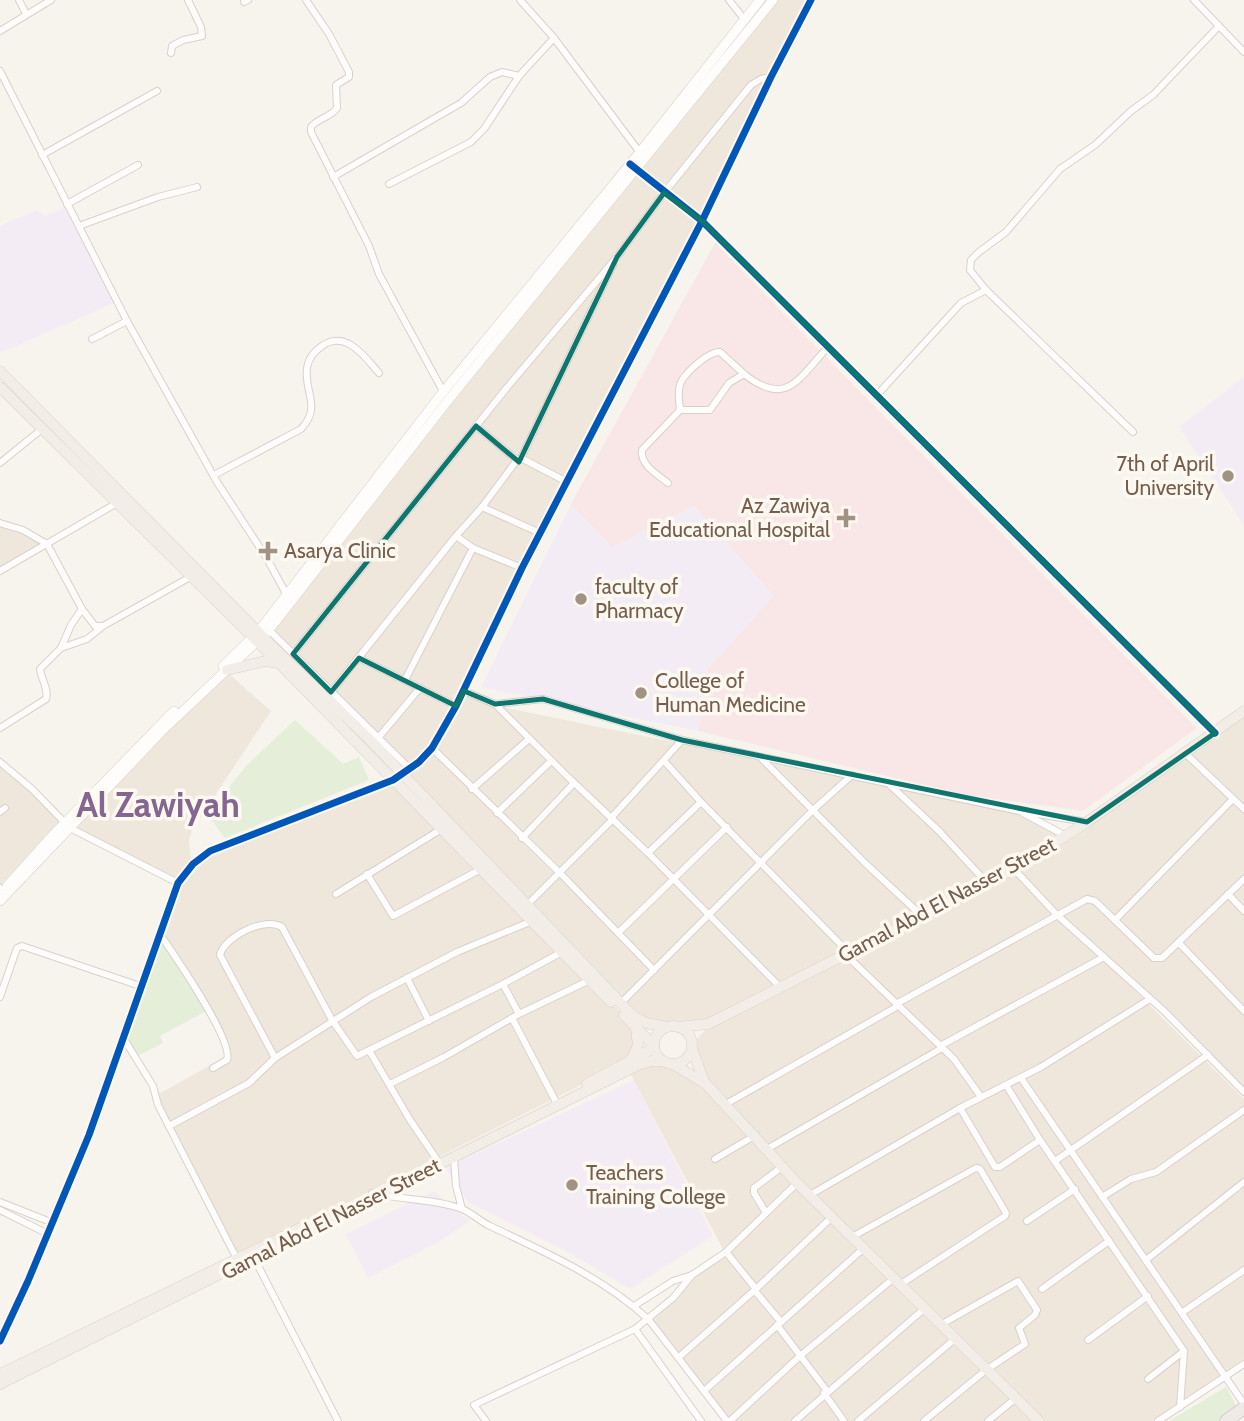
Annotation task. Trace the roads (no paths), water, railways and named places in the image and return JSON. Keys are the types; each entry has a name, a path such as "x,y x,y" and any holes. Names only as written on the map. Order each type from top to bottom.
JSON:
{"highway":[{"path":"1226,1421 1244,1406"}],"main road":[{"path":"643,155 760,0"},
{"path":"1,894 163,729 260,636 446,395 773,0"},
{"path":"3,383 42,429 192,576 329,699 621,1003 639,1020 653,1026 678,1027 688,1033 697,1067 706,1084"},
{"path":"3,383 260,636 279,663 401,774 440,830 654,1047"},
{"path":"67,826 156,728 260,636"},
{"path":"227,670 265,661 279,663"},
{"name":"Gamal Abd El Nasser Street","path":"678,1027 708,1024 1014,869 1186,754 1244,711"},
{"name":"Gamal Abd El Nasser Street","path":"692,1046 708,1024"},
{"path":"667,1027 656,1035 656,1054 706,1084 756,1135 797,1183 1039,1421"},
{"path":"631,1060 639,1045 636,1028"},
{"path":"668,1063 685,1059 692,1046"},
{"name":"Gamal Abd El Nasser Street","path":"0,1384 439,1162 654,1047"},
{"name":"Gamal Abd El Nasser Street","path":"439,1162 638,1065 651,1060 668,1063"},
{"name":"Gamal Abd El Nasser Street","path":"0,1374 237,1259 253,1255"}],"street":[{"path":"19,0 26,14"},
{"path":"0,31 51,0"},
{"path":"172,53 172,46 183,40 202,36 201,27 188,0"},
{"path":"306,0 329,34 349,72 349,76 336,85 337,108 334,113 311,127 313,138 369,246 379,274 446,395"},
{"path":"520,0 554,38 643,155"},
{"path":"729,0 744,19"},
{"path":"0,1341 89,1135 178,883 193,864 210,851 401,774 432,748 464,691 522,568 702,220 771,77 814,0"},
{"path":"1194,0 1244,52"},
{"path":"1133,432 986,290 970,270 971,260 1006,232 1060,169 1095,145 1104,134 1164,85 1219,26"},
{"path":"389,184 471,142 484,129 519,76 554,38"},
{"path":"0,71 127,321 214,475 266,557 288,598"},
{"path":"333,177 461,103 490,77 502,72 519,76"},
{"path":"293,654 476,426 617,257 664,193 751,85 771,77"},
{"path":"42,155 157,91"},
{"path":"67,204 138,165"},
{"path":"633,167 702,220 1215,733"},
{"path":"79,226 158,197 197,187"},
{"path":"331,692 519,459 617,257"},
{"path":"877,395 954,309 968,298 986,290"},
{"path":"92,339 127,321"},
{"path":"214,475 301,429 307,422 312,414 307,366 311,356 326,344 341,340 356,347 379,373"},
{"path":"680,410 678,399 681,382 708,354 720,352 744,374 772,391 786,389 828,347"},
{"path":"668,483 645,463 641,457 642,450 680,410 710,410 729,383 744,374"},
{"path":"476,426 519,459 567,482"},
{"path":"0,463 42,429"},
{"path":"0,571 117,503"},
{"path":"482,507 540,533"},
{"path":"0,523 23,530 47,544 82,609 95,626 103,626"},
{"path":"456,536 473,548 522,568"},
{"path":"405,680 473,548"},
{"path":"61,648 87,639 103,626 192,576"},
{"path":"0,728 46,699 47,691 40,669 61,648 82,609"},
{"path":"260,636 293,654 378,738 401,774"},
{"path":"359,659 456,706"},
{"path":"378,738 421,688"},
{"path":"464,691 495,704 674,878 780,987"},
{"path":"495,704 543,699 682,740 1018,811 1087,822"},
{"path":"472,789 529,739"},
{"path":"528,904 612,819 682,740"},
{"path":"432,748 654,970"},
{"path":"1186,754 1244,809"},
{"path":"759,757 922,916"},
{"path":"497,813 551,761"},
{"path":"0,762 32,789 67,826 178,883"},
{"path":"665,762 897,1005 962,1069 981,1097"},
{"path":"621,1003 813,810 852,775"},
{"path":"522,838 574,783"},
{"path":"888,783 939,831 987,883"},
{"path":"1115,920 1235,801 1244,797"},
{"path":"648,853 701,802"},
{"path":"1018,811 1066,836"},
{"path":"618,933 727,827"},
{"path":"336,894 440,830"},
{"path":"368,874 393,916 481,869"},
{"path":"1014,869 1056,914 1150,999 1244,1092"},
{"path":"726,1104 1056,914 1090,898 1156,959 1162,958 1179,943 1244,879"},
{"path":"1228,894 1244,911"},
{"path":"169,1126 249,1083 275,1058 332,1020 457,952 532,921"},
{"path":"275,1058 220,955 222,949 240,934 259,923 268,922 282,928 332,1020 357,1056 370,1052 562,952"},
{"path":"159,933 208,1010 228,1051 227,1060 213,1068"},
{"path":"1179,943 1244,1011"},
{"path":"0,998 18,948 22,946 143,987"},
{"path":"767,1149 941,1047 1104,957"},
{"path":"407,978 429,1021"},
{"path":"390,1084 516,1016 590,980"},
{"path":"503,984 555,1100"},
{"path":"810,1195 960,1108 1021,1078 1150,999"},
{"path":"124,1039 153,1086 158,1105 237,1259"},
{"path":"370,1052 439,1162"},
{"path":"1055,1161 1208,1055"},
{"path":"1021,1078 1183,1312 1244,1406"},
{"path":"1006,1086 1184,1351 1180,1407"},
{"path":"960,1108 995,1167 1040,1140"},
{"path":"1102,1197 1131,1179 1156,1172 1244,1110"},
{"path":"715,1159 756,1135"},
{"path":"454,1157 456,1186 462,1209"},
{"path":"766,1213 754,1193 754,1188 783,1166"},
{"path":"376,1194 462,1209 482,1222 575,1269 634,1306 649,1320 728,1421 800,1356 898,1281 1006,1213 980,1169 976,1168 852,1237"},
{"path":"1146,1260 1244,1182"},
{"path":"486,1421 474,1405 649,1320 673,1298 692,1275 726,1252 797,1183"},
{"path":"1027,1221 1075,1189"},
{"path":"0,1202 53,1223"},
{"path":"0,1210 48,1234"},
{"path":"679,1357 832,1217"},
{"path":"1042,1289 1109,1241"},
{"path":"704,1391 864,1248"},
{"path":"726,1252 779,1323 844,1421"},
{"path":"253,1255 338,1421"},
{"path":"1183,1312 1244,1270"},
{"path":"634,1306 673,1281 692,1275"},
{"path":"924,1421 986,1370 1026,1344 1019,1328 1035,1315 1037,1310 1020,1282 1017,1282 942,1324"},
{"path":"1088,1340 1148,1296"},
{"path":"795,1421 925,1308"},
{"path":"635,1329 701,1421"},
{"path":"858,1421 956,1338"},
{"path":"1148,1379 1184,1351"},
{"path":"1158,1421 1244,1364"},
{"path":"988,1421 1016,1398"}],"place":[{"name":"7th of April University","path":"1228,476"},
{"name":"Az Zawiya Educational Hospital","path":"846,518"},
{"name":"Asarya Clinic","path":"268,551"},
{"name":"faculty of Pharmacy","path":"581,599"},
{"name":"College of Human Medicine","path":"641,693"},
{"name":"Teachers Training College","path":"572,1185"}],"district":[{"name":"Al Zawiyah","path":"158,805"}]}
